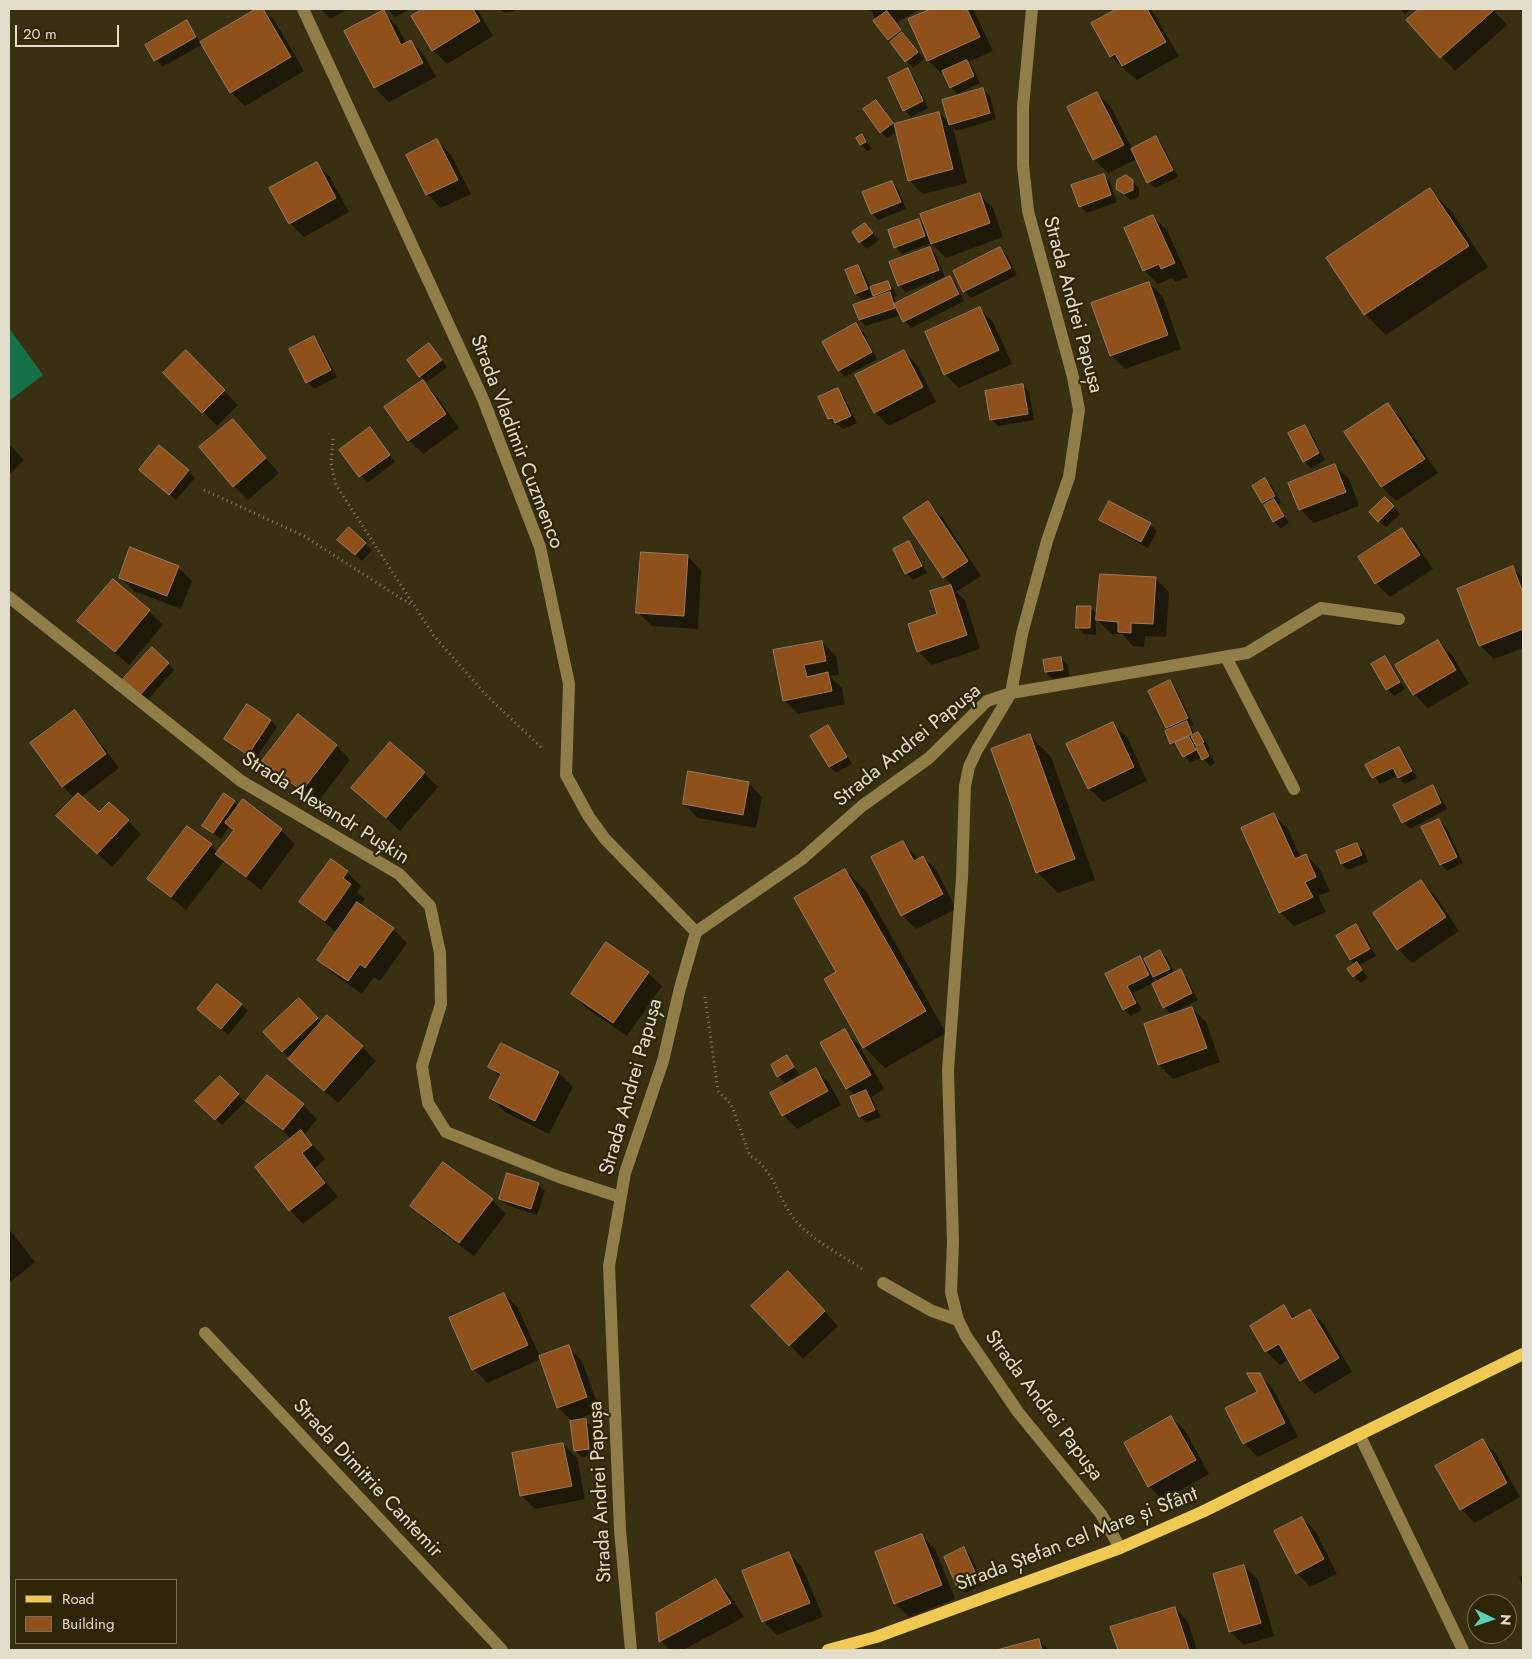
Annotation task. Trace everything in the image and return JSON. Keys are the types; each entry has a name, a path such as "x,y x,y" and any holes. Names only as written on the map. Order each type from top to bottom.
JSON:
{"main road":[{"name":"Strada Ștefan cel Mare și Sfânt","path":"828,1650 876,1637 1120,1548 1202,1512 1523,1354"}],"street":[{"name":"Strada Vladimir Cuzmenco","path":"303,9 483,399 540,547 569,684 566,775"},
{"name":"Strada Andrei Papușa","path":"1032,9 1023,107 1023,165 1028,211 1074,377 1079,410 1069,477 1048,541 1022,634 1011,693 977,750 969,767 965,786 962,878 948,1070 953,1242 951,1292 958,1320 966,1336 1018,1412 1101,1514 1120,1548"},
{"name":"Strada Alexandr Pușkin","path":"9,597 241,781 399,874 430,906 440,953 441,1004 422,1066 428,1103 446,1132 592,1190 620,1197"},
{"name":"Strada Andrei Papușa","path":"631,1650 620,1530 609,1266 625,1173 663,1061 680,988 696,932 802,860 862,806 929,758 987,701 1011,693 1247,653 1321,608 1400,619"},
{"path":"1226,657 1294,789"},
{"path":"566,775 589,817 605,839 696,932"},
{"path":"883,1283 932,1311 958,1320"},
{"name":"Strada Dimitrie Cantemir","path":"205,1333 502,1650"},
{"path":"1359,1434 1463,1650"}],"path":[{"path":"333,438 331,463 336,485 434,636 487,696 566,775"},
{"path":"204,490 304,536 415,607"},
{"path":"704,993 718,1092 731,1104 750,1156 760,1161 792,1216 810,1234 883,1283"}],"green space":[{"path":"9,328 43,375 9,401"}],"building":[{"path":"256,9 263,9 291,57 230,93 200,42"},
{"path":"423,9 473,9 480,21 432,51 411,16"},
{"path":"931,9 967,9 980,37 927,61 908,19"},
{"path":"1117,9 1147,9 1166,42 1122,66 1115,54 1110,57 1091,23"},
{"path":"1419,9 1494,10 1440,58 1406,20"},
{"path":"384,10 401,45 411,40 423,63 374,88 344,31"},
{"path":"887,11 901,30 888,40 873,21"},
{"path":"187,20 196,37 154,61 145,45"},
{"path":"902,32 918,52 905,62 890,42"},
{"path":"967,60 974,76 950,88 942,71"},
{"path":"908,68 923,101 903,111 888,78"},
{"path":"983,88 990,113 949,125 942,100"},
{"path":"1097,92 1124,145 1093,160 1067,107"},
{"path":"876,100 893,123 880,133 863,109"},
{"path":"939,112 953,169 908,181 894,124"},
{"path":"862,134 866,142 860,145 856,138"},
{"path":"1156,136 1173,170 1147,183 1131,149"},
{"path":"437,139 458,180 426,195 406,155"},
{"path":"317,162 336,198 289,224 269,188"},
{"path":"1104,174 1111,195 1079,207 1071,185"},
{"path":"1126,175 1133,180 1133,190 1124,194 1116,189 1117,180"},
{"path":"892,181 901,202 871,214 862,192"},
{"path":"1430,188 1469,246 1364,315 1326,258"},
{"path":"980,193 990,223 931,244 920,214"},
{"path":"1153,215 1175,263 1161,269 1159,264 1143,271 1124,228"},
{"path":"919,219 925,236 894,248 888,230"},
{"path":"865,223 873,233 859,243 852,232"},
{"path":"930,247 939,270 898,286 889,262"},
{"path":"1000,247 1011,268 963,292 953,271"},
{"path":"858,265 868,289 855,294 845,270"},
{"path":"950,276 959,294 903,322 894,304"},
{"path":"888,281 891,289 873,296 870,287"},
{"path":"1149,282 1168,335 1110,356 1091,303"},
{"path":"890,292 895,308 859,320 853,305"},
{"path":"980,307 999,350 944,375 925,332"},
{"path":"856,323 872,352 838,371 822,342"},
{"path":"314,336 331,370 306,383 289,349"},
{"path":"429,343 442,360 419,377 407,360"},
{"path":"186,350 225,390 202,413 163,373"},
{"path":"904,350 923,387 874,413 855,375"},
{"path":"423,380 446,414 408,441 384,407"},
{"path":"1023,384 1028,414 990,420 985,391"},
{"path":"838,388 851,416 835,423 833,418 828,419 818,397"},
{"path":"1388,403 1425,459 1381,487 1344,432"},
{"path":"233,419 266,458 233,487 199,447"},
{"path":"1305,425 1319,453 1303,462 1288,433"},
{"path":"370,427 390,455 359,477 339,450"},
{"path":"159,445 189,470 169,495 139,470"},
{"path":"1335,464 1346,492 1299,510 1288,483"},
{"path":"1265,478 1275,496 1262,503 1252,486"},
{"path":"1385,497 1394,506 1378,522 1369,512"},
{"path":"1274,499 1284,516 1273,522 1264,505"},
{"path":"928,501 968,561 943,578 903,518"},
{"path":"1109,501 1151,523 1141,542 1099,520"},
{"path":"349,527 366,543 355,555 337,540"},
{"path":"1402,528 1420,555 1375,584 1358,557"},
{"path":"909,541 922,566 905,574 893,549"},
{"path":"130,547 179,566 167,596 119,578"},
{"path":"641,552 688,555 684,616 636,613"},
{"path":"1513,566 1523,593 1523,629 1479,646 1457,589"},
{"path":"1100,574 1156,577 1153,624 1131,623 1131,633 1118,632 1118,622 1096,620"},
{"path":"113,579 150,610 115,652 77,621"},
{"path":"951,585 967,635 917,652 908,624 937,614 930,591"},
{"path":"1077,606 1091,606 1090,628 1076,628"},
{"path":"1438,640 1456,670 1413,695 1395,665"},
{"path":"822,641 826,661 804,665 807,677 828,672 832,691 783,701 773,650"},
{"path":"152,647 169,663 140,695 123,679"},
{"path":"1385,656 1400,682 1386,690 1371,664"},
{"path":"1061,657 1063,670 1045,672 1043,660"},
{"path":"1170,680 1188,718 1166,728 1148,691"},
{"path":"247,704 271,720 248,755 224,739"},
{"path":"75,710 106,754 62,787 30,743"},
{"path":"298,714 337,745 302,791 262,761"},
{"path":"1187,721 1192,734 1170,744 1165,731"},
{"path":"1113,722 1134,767 1088,789 1066,744"},
{"path":"828,725 847,757 829,767 810,736"},
{"path":"1198,732 1204,742 1196,746 1191,736"},
{"path":"1030,734 1075,859 1036,873 991,749"},
{"path":"1189,737 1196,750 1183,757 1175,743"},
{"path":"390,742 425,772 386,818 351,788"},
{"path":"1203,744 1209,756 1202,760 1196,748"},
{"path":"1399,747 1412,771 1398,778 1393,768 1372,778 1365,765"},
{"path":"688,771 749,782 743,815 683,804"},
{"path":"1433,785 1441,803 1402,823 1393,805"},
{"path":"78,793 99,812 109,802 129,820 97,854 56,816"},
{"path":"224,793 235,801 213,833 202,826"},
{"path":"243,799 282,829 246,877 215,854 234,830 225,823"},
{"path":"1274,813 1295,859 1306,854 1316,877 1305,882 1313,897 1279,913 1241,828"},
{"path":"1439,819 1457,857 1440,865 1421,827"},
{"path":"187,826 212,844 171,897 147,879"},
{"path":"903,841 914,861 923,856 943,894 901,916 871,857"},
{"path":"1357,843 1362,855 1341,864 1336,851"},
{"path":"331,859 348,871 343,878 351,884 325,921 299,902"},
{"path":"845,869 926,1011 863,1048 824,979 836,972 794,898"},
{"path":"1421,880 1446,917 1397,950 1373,913"},
{"path":"357,902 394,928 365,968 360,964 348,981 317,960"},
{"path":"1356,924 1370,949 1350,960 1336,936"},
{"path":"606,942 649,972 613,1023 571,994"},
{"path":"1160,950 1170,969 1153,977 1144,959"},
{"path":"1140,956 1149,975 1127,986 1136,1003 1123,1010 1105,974"},
{"path":"1357,962 1362,970 1353,977 1347,969"},
{"path":"1181,969 1192,993 1163,1008 1152,984"},
{"path":"217,984 242,1004 221,1029 197,1009"},
{"path":"299,998 318,1018 282,1052 263,1032"},
{"path":"1192,1007 1207,1048 1158,1065 1144,1024"},
{"path":"327,1015 363,1046 324,1091 288,1059"},
{"path":"845,1029 871,1075 846,1089 820,1043"},
{"path":"501,1043 559,1072 535,1121 489,1098 501,1074 488,1067"},
{"path":"787,1055 794,1067 777,1077 771,1065"},
{"path":"816,1068 828,1091 782,1116 770,1093"},
{"path":"267,1075 304,1104 283,1130 246,1101"},
{"path":"220,1076 239,1094 215,1120 195,1101"},
{"path":"866,1090 875,1110 859,1117 850,1097"},
{"path":"301,1130 312,1145 302,1153 325,1183 289,1211 255,1167"},
{"path":"443,1162 493,1199 459,1243 410,1206"},
{"path":"507,1173 539,1183 531,1209 499,1199"},
{"path":"788,1271 825,1311 789,1346 751,1306"},
{"path":"504,1293 528,1345 472,1370 449,1318"},
{"path":"1284,1305 1292,1319 1310,1309 1339,1358 1300,1381 1279,1344 1265,1352 1250,1326"},
{"path":"569,1345 587,1397 557,1408 539,1356"},
{"path":"1247,1373 1260,1373 1285,1423 1243,1444 1225,1408 1257,1392"},
{"path":"1171,1416 1196,1460 1148,1487 1124,1443"},
{"path":"586,1419 589,1449 574,1451 570,1421"},
{"path":"1483,1439 1507,1483 1460,1510 1435,1466"},
{"path":"563,1443 572,1486 520,1496 512,1453"},
{"path":"1302,1517 1324,1559 1296,1574 1274,1531"},
{"path":"922,1534 942,1585 894,1604 875,1552"},
{"path":"964,1547 977,1577 957,1587 944,1557"},
{"path":"789,1552 810,1603 762,1622 742,1571"},
{"path":"1244,1565 1261,1623 1229,1632 1213,1574"},
{"path":"716,1579 731,1603 659,1642 656,1613"},
{"path":"1175,1607 1189,1650 1118,1650 1110,1627"},
{"path":"1039,1639 1042,1650 997,1650"}]}
